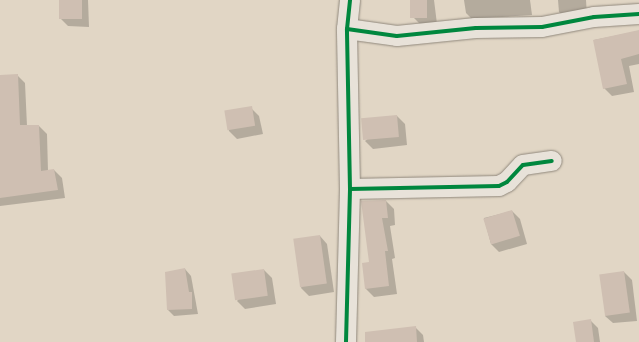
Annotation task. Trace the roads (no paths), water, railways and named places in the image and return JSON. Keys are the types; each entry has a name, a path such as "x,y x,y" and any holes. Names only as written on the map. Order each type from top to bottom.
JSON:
{"street":[{"path":"346,342 350,189 347,29 350,0"},
{"path":"347,29 397,36 476,28 542,27 594,17 639,14"},
{"path":"350,189 499,186 507,182 523,165 552,161"}]}
